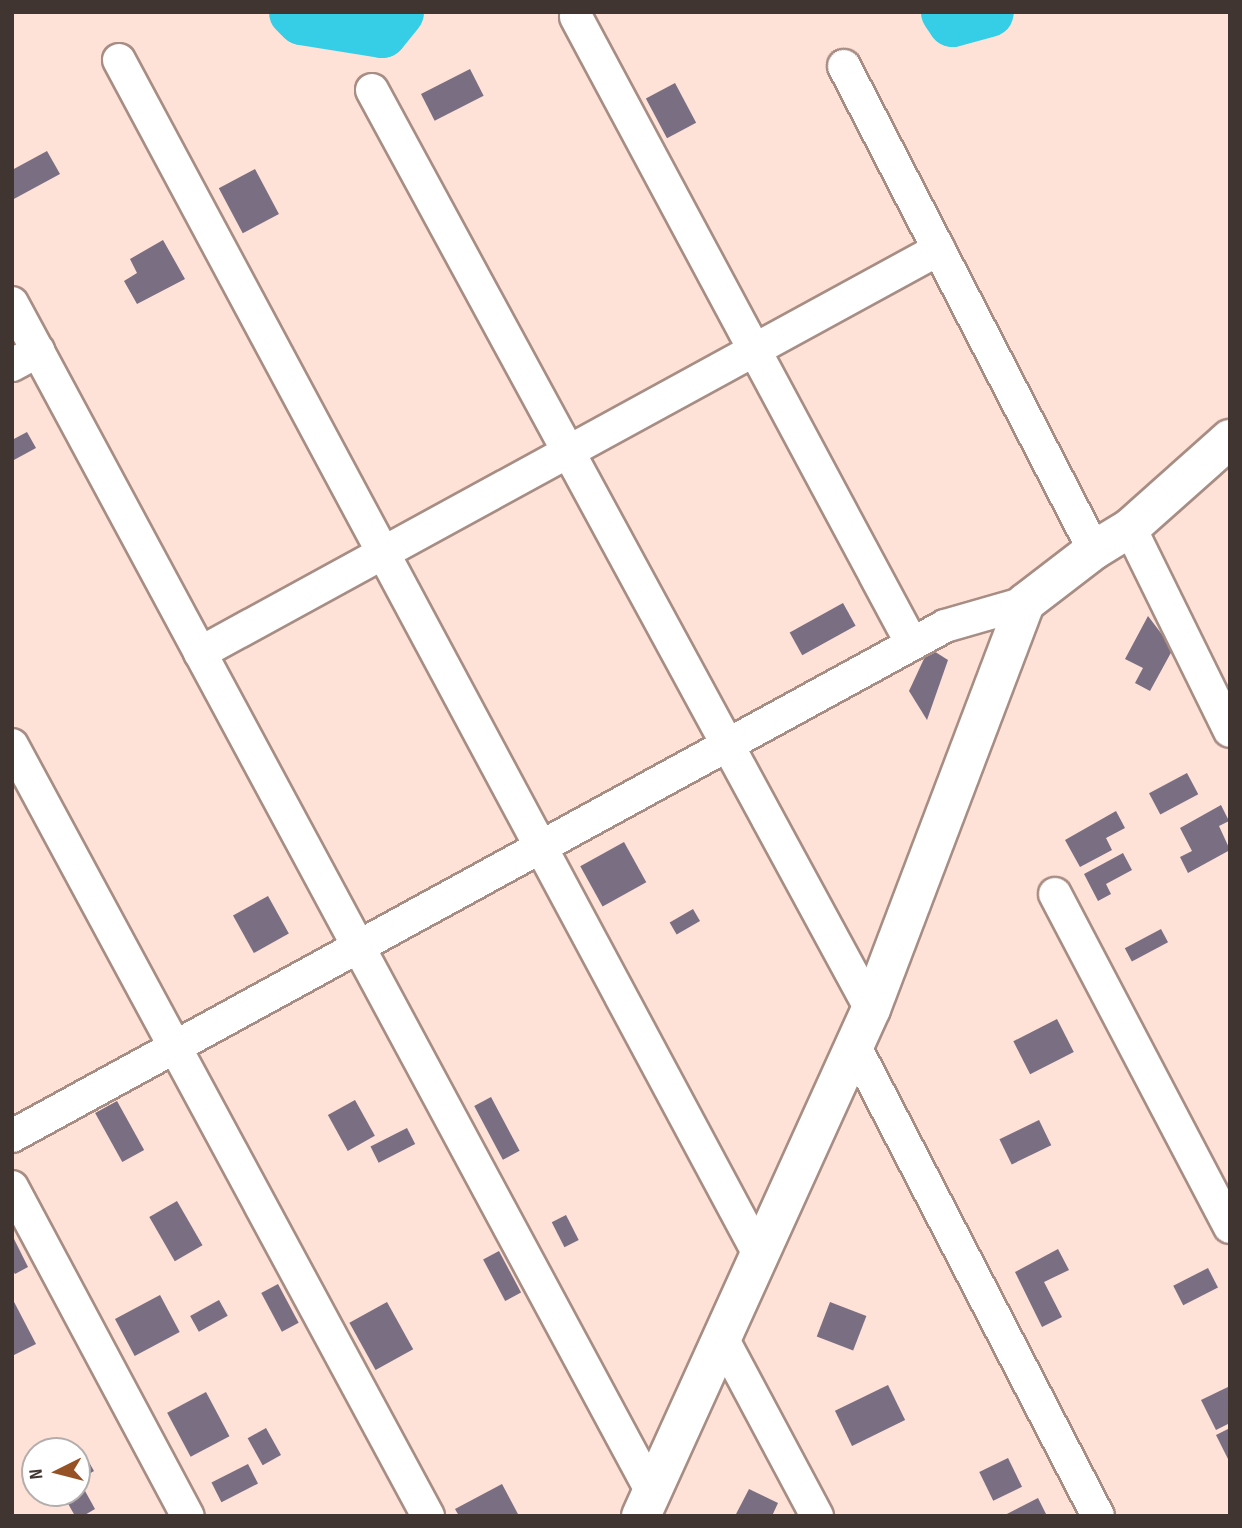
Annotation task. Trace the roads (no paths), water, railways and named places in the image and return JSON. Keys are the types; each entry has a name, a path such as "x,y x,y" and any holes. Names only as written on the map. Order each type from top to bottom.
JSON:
{"street":[{"path":"576,17 912,644"},
{"path":"119,61 760,1254"},
{"path":"844,66 1094,550"},
{"path":"372,89 871,1009"},
{"path":"201,653 939,249"},
{"path":"12,303 25,358 201,653 359,946 647,1504"},
{"path":"12,1136 945,626 1025,603 1094,550 1130,527 1230,439"},
{"path":"1130,527 1230,731"},
{"path":"647,1504 871,1009 1025,603"},
{"path":"12,745 428,1516"},
{"path":"1055,894 1230,1227"},
{"path":"855,1045 1098,1516"},
{"path":"12,1187 188,1516"},
{"path":"722,1338 817,1516"}],"waterway":[{"path":"293,12 301,20 382,33 399,12"},
{"path":"945,12 952,22 989,12"}]}
